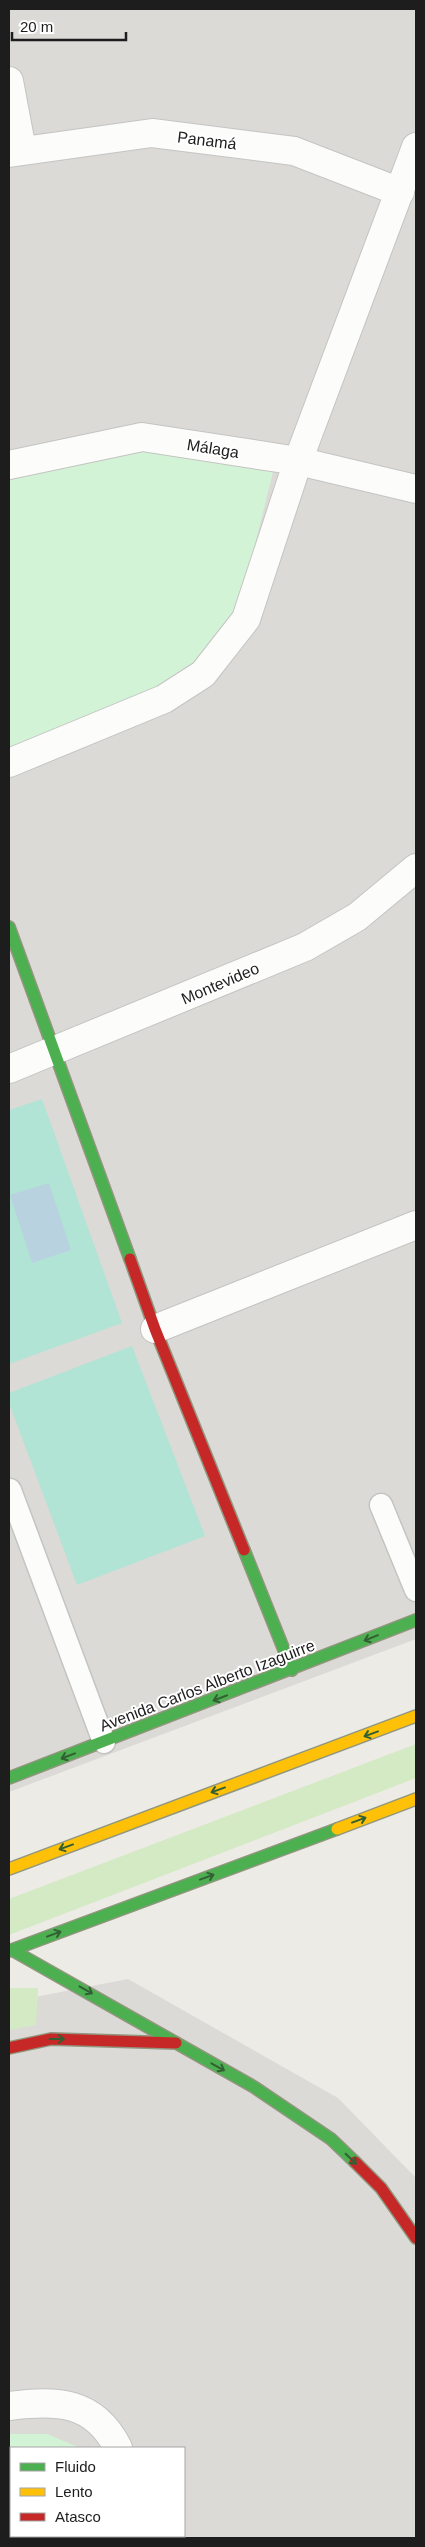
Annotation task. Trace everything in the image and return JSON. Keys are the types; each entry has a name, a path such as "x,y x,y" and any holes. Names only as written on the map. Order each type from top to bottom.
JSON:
{"street":[{"path":"9,81 15,152"},
{"name":"Panamá","path":"15,152 152,134 294,151 400,192"},
{"path":"9,763 164,699 203,674 246,619 298,461 416,147"},
{"name":"Málaga","path":"9,466 26,460 142,437 298,461 416,489"},
{"name":"Montevideo","path":"9,1069 55,1052 305,947 357,917 416,868"},
{"path":"9,927 155,1329 292,1670"},
{"path":"155,1329 416,1225"},
{"name":"Avenida Carlos Alberto Izaguirre","path":"9,1778 292,1670 416,1620"},
{"path":"9,1869 416,1716"},
{"path":"10,1950 416,1799"},
{"path":"10,1950 254,2086 331,2140 381,2188 416,2238"},
{"path":"9,2048 51,2039 176,2044"},
{"path":"9,2406 46,2401 83,2410 109,2431 117,2447"}],"lane":[{"path":"10,1490 104,1742"},
{"path":"381,1505 416,1590"}],"shaded area":[{"path":"9,9 416,9 416,1639 9,1792"},
{"path":"128,1979 338,2098 416,2178 416,2538 9,2538 9,2002"}],"green space":[{"path":"143,451 273,472 239,610 196,665 151,695 9,747 9,477"},
{"path":"42,1099 122,1323 9,1364 9,1110"},
{"path":"132,1346 205,1536 77,1585 9,1403 9,1393"},
{"path":"416,1744 416,1778 9,1935 9,1899"},
{"path":"9,1988 38,1988 36,2025 9,2030"},
{"path":"9,2434 47,2434 78,2447 10,2447 10,2537 109,2538 9,2538"}],"water":[{"path":"49,1183 71,1250 32,1263 10,1195"}],"traffic: fast":[{"path":"9,927 130,1259"},
{"path":"244,1550 292,1670"},
{"path":"9,1778 416,1620"},
{"path":"9,1951 337,1829"},
{"path":"12,1950 254,2087 331,2139 355,2162"}],"traffic: slow":[{"path":"9,1869 416,1716"},
{"path":"337,1829 416,1799"}],"traffic: jam":[{"path":"130,1259 155,1329 244,1550"},
{"path":"9,2048 51,2039 176,2043"},
{"path":"355,2162 381,2188 416,2238"}]}
